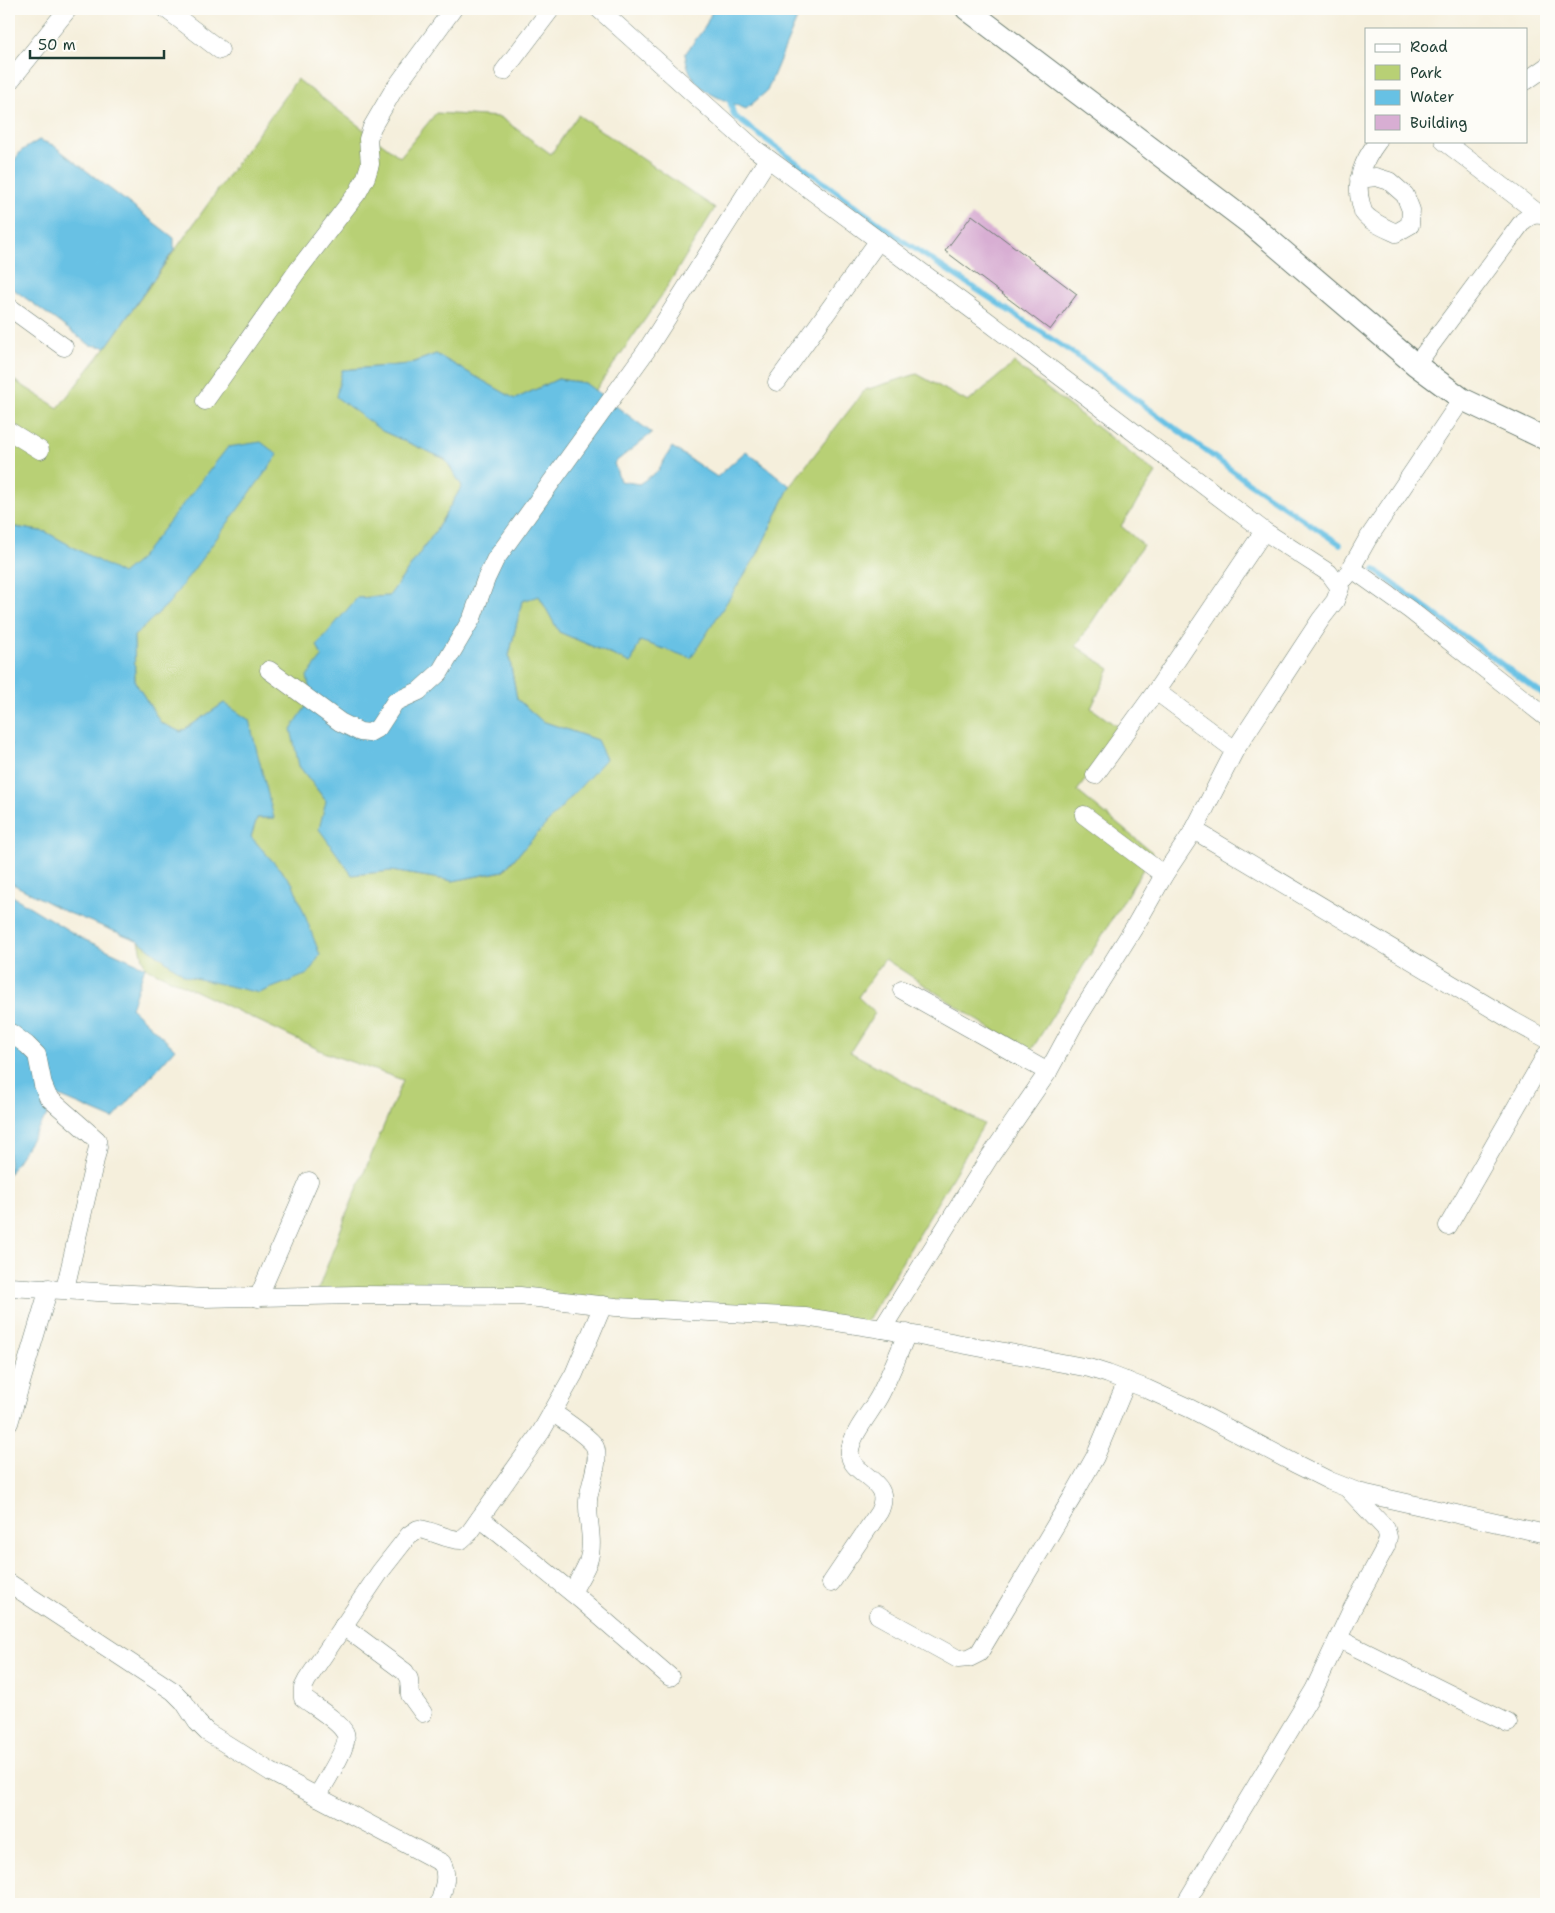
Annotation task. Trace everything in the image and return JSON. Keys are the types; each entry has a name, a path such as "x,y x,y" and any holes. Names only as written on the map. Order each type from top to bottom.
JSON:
{"main road":[{"path":"966,9 1252,225 1416,364 1462,399 1546,439"}],"street":[{"path":"9,82 68,9"},
{"path":"166,9 220,50"},
{"path":"204,401 298,270 358,192 370,164 368,139 372,127 393,91 453,9"},
{"path":"504,71 551,9"},
{"path":"599,9 768,159 879,240 1264,531 1329,573 1340,588"},
{"path":"1528,80 1546,67"},
{"path":"1359,179 1365,159 1377,142"},
{"path":"1448,142 1465,147 1543,215"},
{"path":"269,670 340,722 360,732 369,733 378,728 395,702 419,690 440,672 472,618 495,560 646,351 768,159"},
{"path":"1416,364 1523,221 1532,215 1543,215"},
{"path":"777,382 879,240"},
{"path":"9,308 64,347"},
{"path":"882,1328 988,1158 1048,1072 1074,1024 1135,926 1164,875 1194,830 1235,750 1321,619 1335,601 1340,588 1367,540 1462,399"},
{"path":"9,430 40,450"},
{"path":"1096,775 1156,691 1264,531"},
{"path":"1352,568 1410,610 1546,717"},
{"path":"1156,691 1235,750"},
{"path":"1084,815 1164,875"},
{"path":"1194,830 1512,1021 1546,1039"},
{"path":"902,990 1048,1072"},
{"path":"9,1423 57,1289 98,1147 97,1140 48,1096 43,1085 37,1055 11,1033"},
{"path":"1448,1226 1546,1054"},
{"path":"258,1298 309,1181"},
{"path":"9,1287 204,1298 356,1295 520,1296 603,1305 805,1317 882,1328 1090,1368 1127,1381 1191,1409 1296,1464 1358,1492 1546,1534"},
{"path":"317,1796 342,1751 346,1734 339,1726 303,1698 302,1693 307,1680 380,1572 409,1535 418,1529 424,1529 454,1540 461,1540 470,1532 541,1432 574,1374 603,1305"},
{"path":"831,1583 884,1503 878,1486 851,1459 850,1450 855,1436 881,1394 907,1333"},
{"path":"878,1615 958,1659 969,1658 979,1652 1095,1457 1127,1381"},
{"path":"552,1412 593,1444 596,1452 597,1461 590,1481 588,1502 591,1545 588,1561 572,1592"},
{"path":"1184,1904 1314,1690 1352,1609 1386,1546 1388,1537 1386,1529 1346,1487"},
{"path":"480,1518 572,1592 670,1677"},
{"path":"9,1583 173,1691 207,1732 271,1772 442,1863 446,1870 445,1882 438,1904"},
{"path":"343,1626 405,1672 409,1678 410,1695 423,1713"},
{"path":"1339,1639 1508,1723"}],"green space":[{"path":"297,79 400,157 436,113 500,117 551,154 578,115 715,208 662,295 595,391 585,383 558,379 515,399 436,354 409,364 342,370 382,431 445,459 462,486 435,532 389,596 357,598 322,657 311,699 299,766 326,801 352,875 391,871 453,881 504,871 550,818 597,740 542,721 517,699 509,656 522,601 539,595 559,632 631,663 639,641 757,555 790,486 865,390 917,374 968,402 1014,363 1156,473 1121,526 1143,545 1076,646 1110,669 1091,708 1122,730 1077,791 1153,853 1029,1054 885,959 858,997 875,1013 850,1052 984,1124 866,1323 475,1296 318,1290 347,1213 403,1080 326,1053 145,967 139,941 186,976 293,884 251,837 257,818 274,818 224,703 181,732 161,723 135,682 134,636 169,603 138,561 122,575 46,532 9,526 9,377 58,408 106,347"}],"water":[{"path":"713,9 795,9 799,14 767,91 746,109 714,96 698,84 688,66 685,54 705,27"},
{"path":"39,140 53,145 174,238 174,250 106,347 90,345 9,286 9,168 21,151"},
{"path":"436,354 515,399 558,379 585,383 652,433 614,463 620,481 639,484 658,471 672,447 717,477 746,451 790,486 757,555 691,658 640,641 631,663 559,632 539,596 522,601 509,656 517,699 542,721 597,740 606,759 503,871 453,881 391,871 352,875 319,829 326,801 299,766 291,729 311,699 307,676 322,657 317,645 357,598 389,596 435,532 462,486 445,459 382,431 336,397 342,370 409,364"},
{"path":"261,442 278,455 169,603 134,636 135,682 161,723 181,732 224,703 249,720 274,818 257,818 251,837 293,884 320,955 308,974 259,993 186,976 139,941 64,911 9,882 9,751 11,744 9,741 9,526 46,532 122,574 138,561 228,447"},
{"path":"9,894 81,938 145,967 131,1008 175,1049 113,1119 59,1096 9,1174"}],"building":[{"path":"972,215 1077,294 1050,330 945,251"}],"waterway":[{"path":"730,102 734,116 900,239 1079,357 1249,483 1340,544"},
{"path":"1375,570 1546,697"}]}
